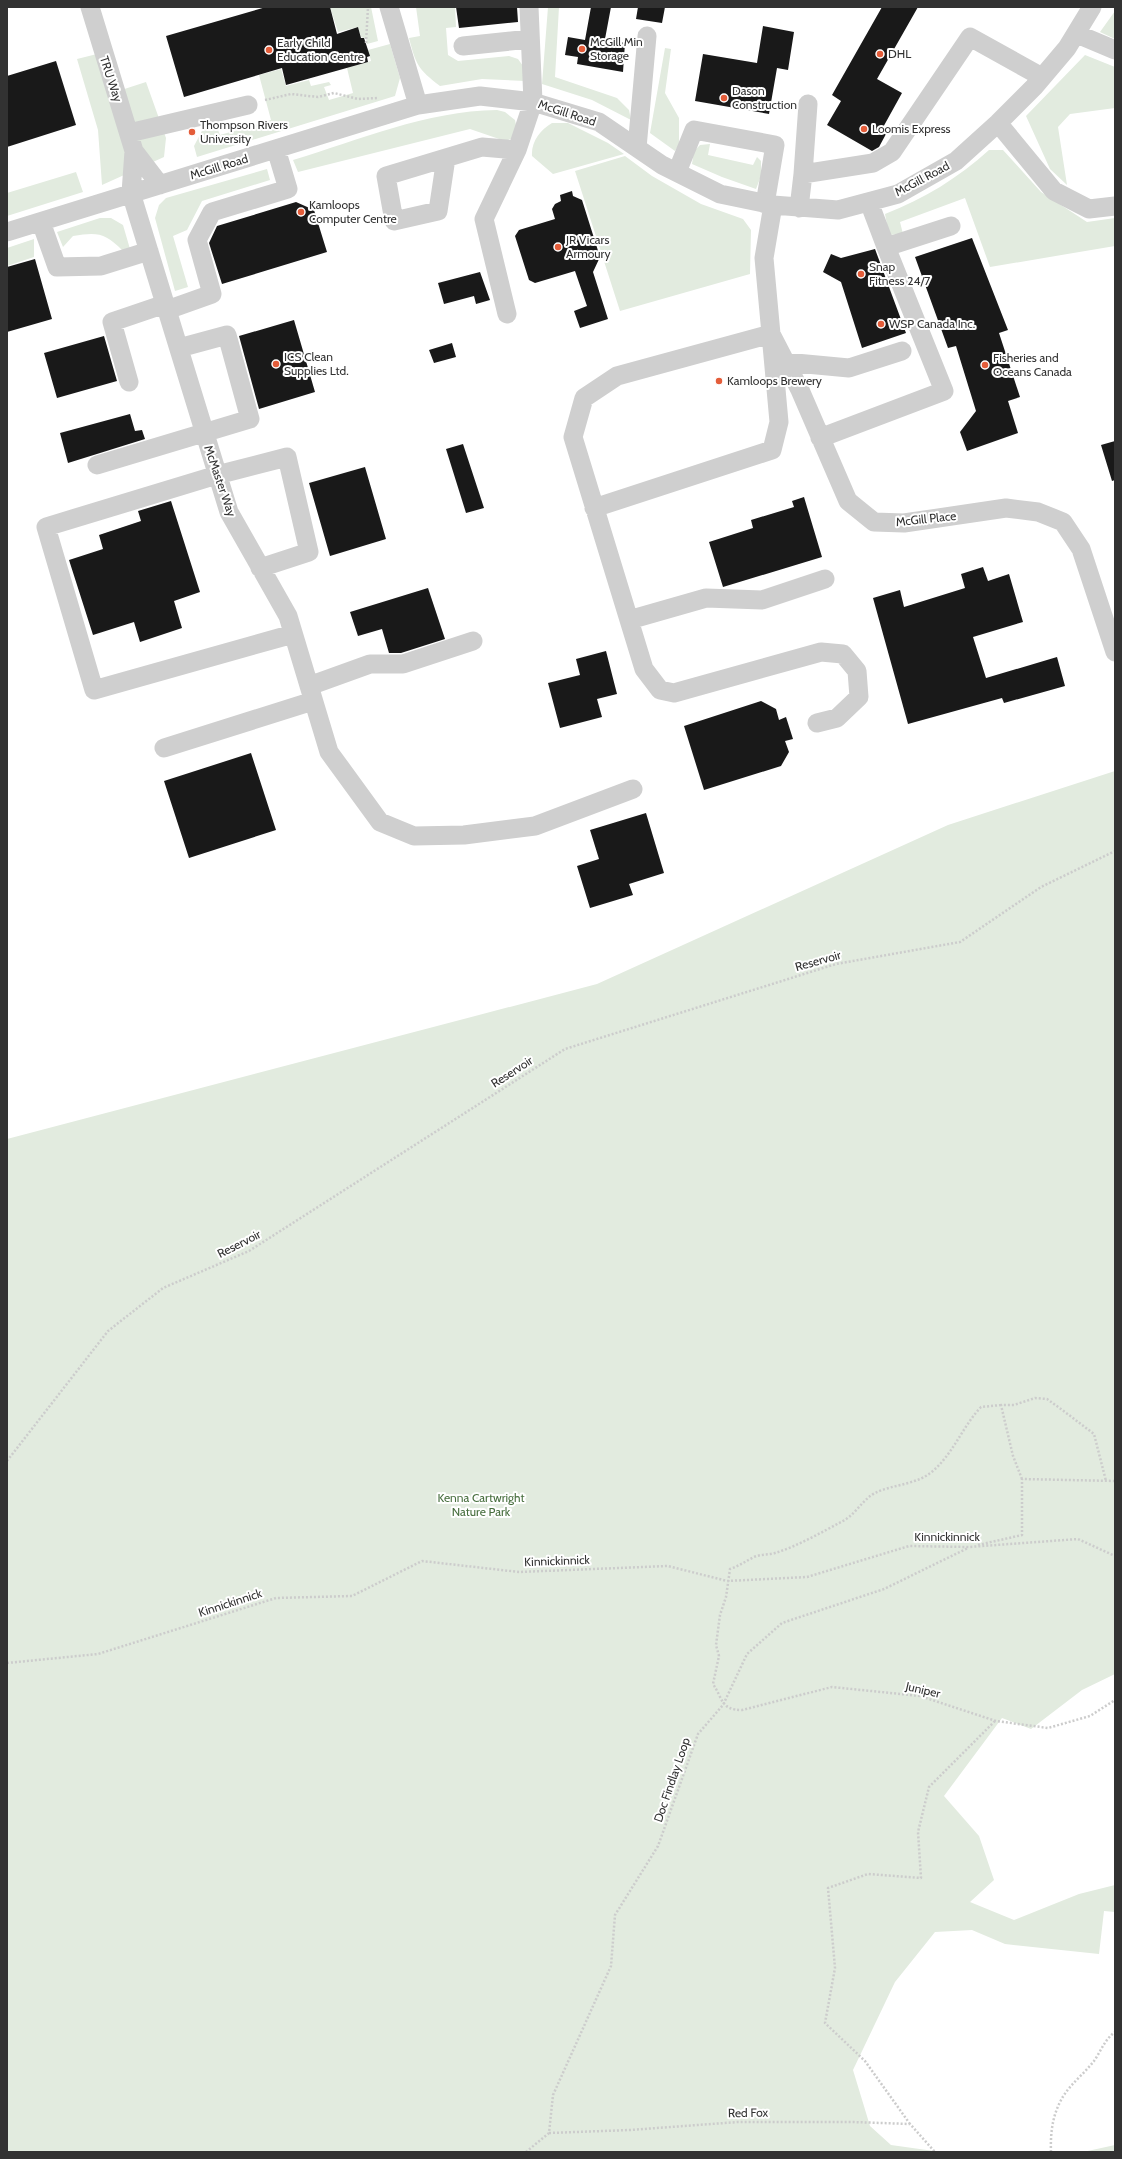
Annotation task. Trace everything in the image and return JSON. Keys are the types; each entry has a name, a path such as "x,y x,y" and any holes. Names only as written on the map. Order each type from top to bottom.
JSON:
{"street":[{"name":"TRU Way","path":"90,7 131,142"},
{"path":"389,7 418,105"},
{"path":"507,314 484,219 517,150 533,102 529,7"},
{"name":"McGill Road","path":"7,232 418,105 480,96 533,102 599,122 637,148 677,172 720,194 769,205 838,210 898,194 956,161 998,124 1042,77 1077,34 1092,7"},
{"path":"1077,34 1115,50"},
{"path":"637,148 647,36"},
{"path":"803,174 873,163 892,152 970,37 1042,77"},
{"path":"463,46 530,39"},
{"path":"131,142 256,102"},
{"path":"798,208 803,174 808,104"},
{"path":"998,124 1054,191 1090,210 1115,206"},
{"name":"McGill Place","path":"677,172 694,130 775,145 764,258 771,334 800,390 848,501 874,522 904,523 1006,508 1038,512 1063,522 1081,549 1115,652"},
{"path":"131,142 160,185"},
{"path":"131,142 131,194"},
{"path":"446,158 482,147 517,150"},
{"path":"129,382 112,322 212,294 197,240 212,212 288,189 276,149"},
{"name":"McMaster Way","path":"131,194 229,512 288,616 329,752 349,777 380,822 414,836 464,836 535,826 633,789"},
{"path":"820,438 944,391 869,202"},
{"path":"41,222 57,267 101,266 149,251"},
{"path":"886,247 951,226"},
{"path":"97,465 250,419 227,334 178,348"},
{"path":"594,508 772,450 779,422 771,334 617,376 584,398 573,437 594,508 644,669 660,690 674,693 821,652 843,654 857,671 859,697 837,718 817,724"},
{"path":"785,362 849,368 902,351"},
{"path":"260,568 309,552 287,457 217,475 46,527 94,690 293,634"},
{"path":"629,620 706,598 762,600 825,579"},
{"path":"164,748 311,693 370,664 403,664 473,641"}],"path":[{"path":"366,43 368,7"},
{"path":"256,102 291,94 318,97 334,93 358,99 382,99"},
{"name":"Reservoir","path":"7,1462 108,1330 163,1288 249,1251 565,1049 836,964 960,942 1041,887 1115,851"},
{"path":"723,1704 721,1697 713,1684 718,1656 716,1645 720,1615 726,1597 727,1581 730,1569 742,1565 756,1557 775,1553 845,1520 866,1498 877,1492 916,1480 933,1471 946,1457 972,1417 981,1407 1014,1405 1035,1398 1048,1400 1094,1434 1106,1481"},
{"path":"1000,1405 1013,1456 1022,1479 1115,1482"},
{"name":"Doc Findlay Loop","path":"549,2134 553,2095 611,1966 615,1915 658,1846 698,1734 723,1704 748,1654 782,1623 884,1589 969,1547 1022,1535 1022,1479"},
{"name":"Kinnickinnick","path":"7,1663 98,1654 276,1598 352,1596 422,1561 519,1572 668,1566 727,1581 807,1577 908,1546 969,1547 1078,1539 1115,1556"},
{"name":"Juniper","path":"723,1704 731,1710 742,1710 832,1687 920,1696 996,1721 1048,1728 1090,1716 1115,1700"},
{"path":"935,2152 910,2124 865,2061 825,2022 835,1968 828,1888 868,1874 921,1878 918,1832 930,1787 996,1721"},
{"path":"1051,2152 1050,2129 1053,2115 1069,2088 1088,2069 1108,2037 1115,2032"},
{"name":"Red Fox","path":"549,2134 738,2122 853,2122 910,2124"},
{"path":"526,2152 549,2134"}],"green space":[{"path":"330,7 371,7 378,41 367,44 366,39 361,37 358,27 338,32"},
{"path":"416,7 455,7 456,27 446,28 448,55 458,61 509,56 518,59 523,66 525,81 482,79 440,86 419,66 411,47 409,38 420,36"},
{"path":"548,7 559,7 555,77 617,98 629,110 631,120 592,100 542,84"},
{"path":"1115,11 1115,39 1100,32"},
{"path":"390,44 400,78 395,96 197,157 194,146 205,125 215,122 220,135 271,120 259,75 281,69 286,86 309,80 311,86 329,82 331,85 324,87 329,100 353,93 347,68 371,61 368,50"},
{"path":"665,48 671,49 665,93 679,118 679,145 675,151 650,133"},
{"path":"97,54 109,94 146,82 166,138 164,157 102,185 98,130 77,59"},
{"path":"1085,55 1115,67 1115,108 1070,114 1058,127 1067,185 1050,169 1026,116"},
{"path":"497,110 505,112 515,120 517,130 513,138 505,141 470,129 298,172 293,160 419,121 444,115"},
{"path":"552,123 568,123 608,143 624,154 553,174 532,156 533,146 537,137"},
{"path":"710,144 708,155 753,165 757,157 761,161 761,176 756,189 692,164 694,151 700,145"},
{"path":"989,150 1003,150 1041,192 1087,222 1115,218 1115,246 990,267 965,198 900,222 903,234 889,235 885,214 927,195 953,179"},
{"path":"625,156 652,176 701,204 743,219 751,230 750,274 620,311 575,171"},
{"path":"267,169 270,180 202,201 187,230 173,236 188,287 175,291 155,218 159,205 166,198"},
{"path":"76,172 83,192 7,216 7,193"},
{"path":"100,218 111,218 123,225 130,249 123,251 111,240 95,234 73,236 63,247 57,232"},
{"path":"34,239 34,257 7,266 7,248"},
{"name":"Kenna Cartwright Nature Park","path":"1115,771 1115,1674 1082,1690 1031,1729 1002,1718 944,1796 979,1836 994,1880 970,1902 1014,1920 1079,1894 1115,1885 1115,1912 1104,1911 1099,1954 1005,1944 972,1930 935,1932 895,1982 853,2070 870,2126 891,2145 941,2152 7,2152 7,1139 597,984 948,825"},
{"path":"1115,2145 1115,2152 1083,2152"}],"building":[{"name":"Early Child Education Centre","path":"266,7 330,7 337,34 358,27 361,38 364,38 370,56 367,57 368,62 286,85 282,68 184,97 166,36"},
{"path":"456,7 517,7 518,22 459,28"},
{"path":"591,7 611,7 605,39 625,43 623,72 577,64 578,57 565,55 568,37 585,40"},
{"path":"638,7 665,7 662,23 636,19"},
{"path":"882,7 918,7 877,79 902,93 881,131 886,134 879,147 872,151 827,125 841,101 832,95"},
{"path":"763,26 794,32 788,70 777,68 769,114 695,101 703,54 757,63"},
{"path":"56,61 76,125 7,147 7,76"},
{"name":"JR Vicars Armoury","path":"572,191 573,196 582,200 600,257 593,272 608,319 580,328 574,311 587,306 575,271 535,283 529,280 515,236 519,230 555,219 552,209 555,204 561,201 560,195"},
{"path":"296,202 314,210 327,252 222,284 209,243 217,226"},
{"name":"Fisheries and Oceans Canada","path":"972,238 1008,330 999,333 1020,397 1008,401 1018,433 967,451 960,432 976,411 956,346 948,348 915,257"},
{"path":"875,249 906,333 862,348 841,282 823,272 831,254 841,258"},
{"path":"35,259 52,319 7,332 7,267"},
{"path":"480,272 490,300 476,304 474,296 444,304 438,283"},
{"name":"ICS Clean Supplies Ltd.","path":"294,320 315,392 259,409 239,336"},
{"path":"104,336 117,381 57,398 44,353"},
{"path":"452,343 456,357 434,363 429,350"},
{"path":"130,414 135,431 142,430 145,439 68,463 60,433"},
{"path":"1115,441 1115,480 1112,481 1101,445"},
{"path":"463,444 484,508 466,513 446,449"},
{"path":"365,467 386,539 330,556 309,483"},
{"path":"804,497 822,557 723,587 709,542 753,528 751,520 794,507 792,501"},
{"path":"171,501 200,592 174,601 182,628 140,642 134,622 93,635 69,560 103,549 99,535 141,521 138,511"},
{"path":"983,567 988,581 1009,574 1023,622 973,637 986,678 1057,657 1065,686 1004,703 1002,698 908,724 873,598 900,590 904,607 965,588 961,574"},
{"path":"428,588 445,639 401,653 389,653 382,629 358,636 350,612"},
{"path":"606,651 617,694 597,699 602,717 560,728 548,683 580,675 576,659"},
{"path":"761,701 776,709 779,720 786,717 793,739 785,741 789,752 781,766 704,790 684,726"},
{"path":"251,753 276,830 189,858 164,781"},
{"path":"646,813 664,873 629,884 633,895 590,908 577,866 599,859 590,830"}],"place":[{"name":"McGill Min Storage","path":"582,49"},
{"name":"Early Child Education Centre","path":"269,50"},
{"name":"DHL","path":"880,54"},
{"name":"Dason Construction","path":"724,98"},
{"name":"Loomis Express","path":"864,129"},
{"name":"Thompson Rivers University","path":"192,132"},
{"name":"Kamloops Computer Centre","path":"301,212"},
{"name":"JR Vicars Armoury","path":"558,247"},
{"name":"Snap Fitness 24/7","path":"861,274"},
{"name":"WSP Canada Inc.","path":"881,324"},
{"name":"ICS Clean Supplies Ltd.","path":"276,364"},
{"name":"Fisheries and Oceans Canada","path":"985,365"},
{"name":"Kamloops Brewery","path":"719,381"}]}
